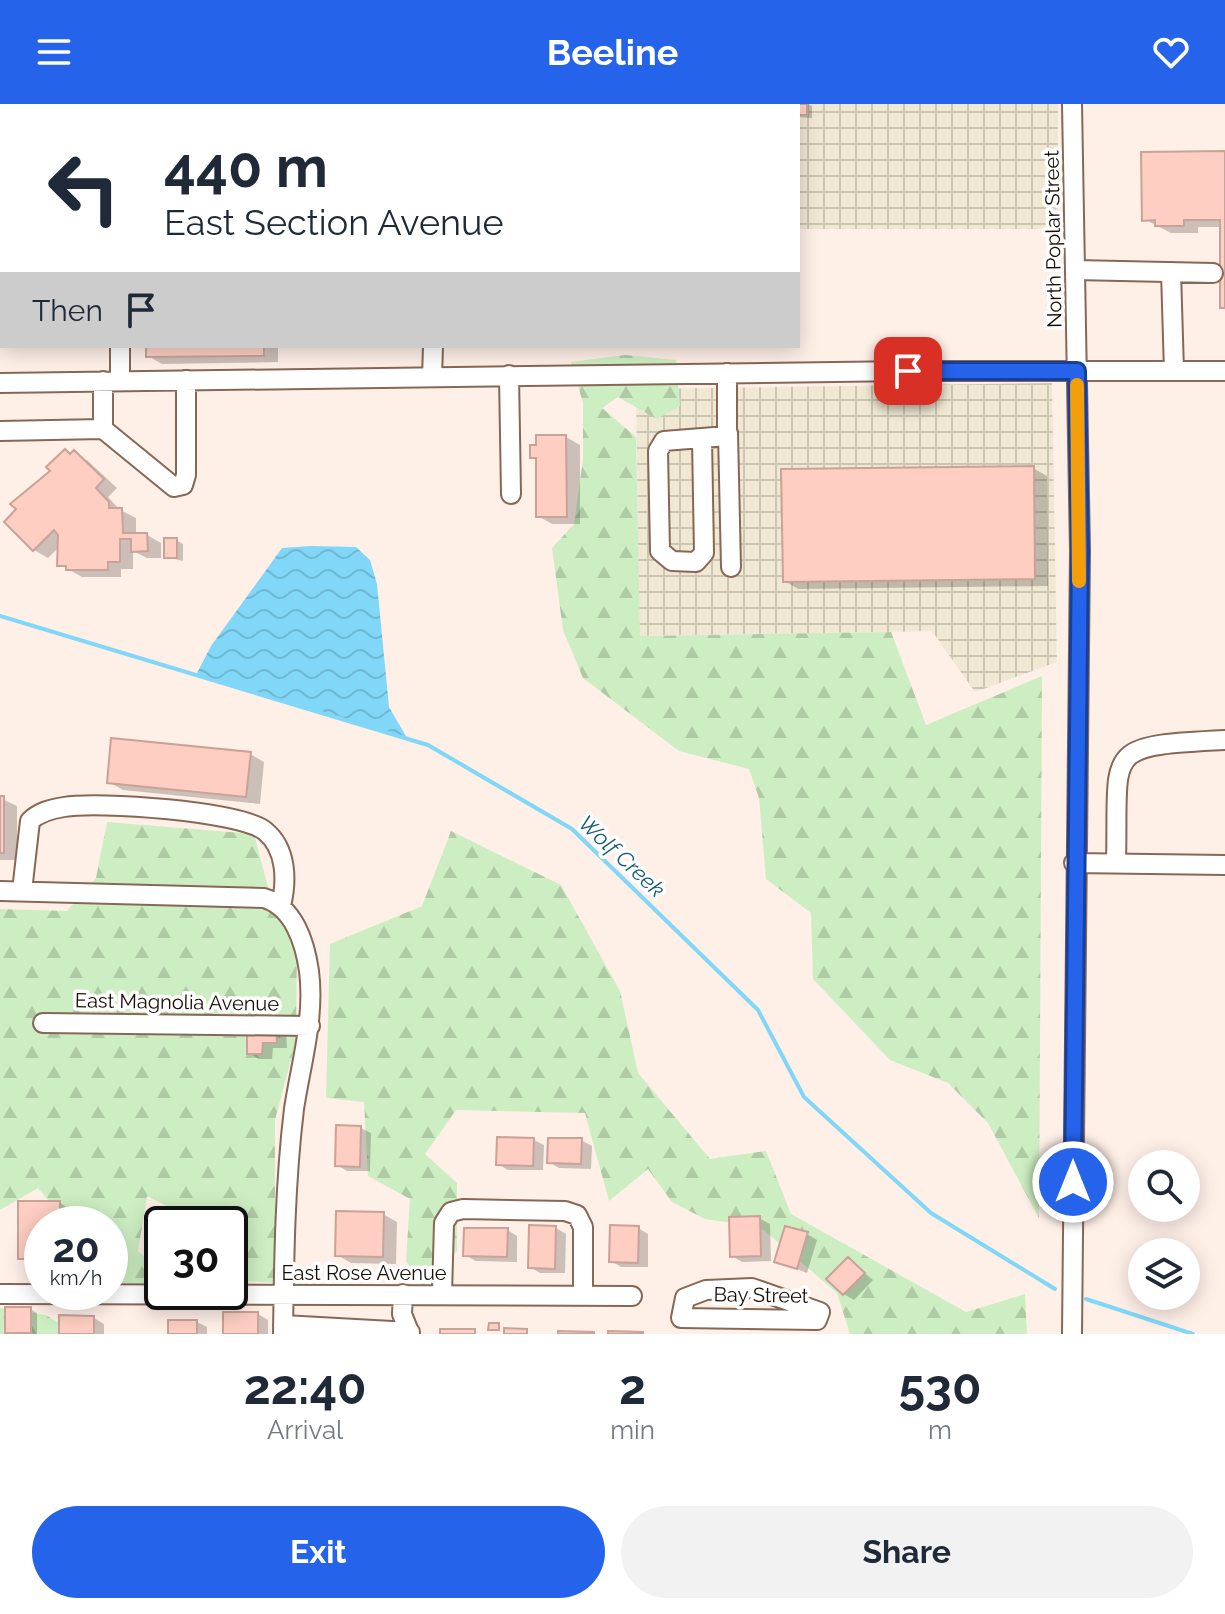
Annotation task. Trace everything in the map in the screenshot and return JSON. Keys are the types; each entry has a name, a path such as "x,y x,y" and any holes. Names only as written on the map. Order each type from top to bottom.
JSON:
{"street":[{"name":"North Poplar Street","path":"1072,104 1080,551 1074,863 1072,1334"},
{"path":"1075,270 1213,273"},
{"path":"1171,272 1174,371"},
{"path":"103,429 120,348"},
{"path":"432,377 433,348"},
{"path":"0,383 509,375 1225,371"},
{"path":"727,373 731,567"},
{"path":"509,375 511,494"},
{"path":"0,431 103,429 166,483 174,487 183,485 186,475 186,380"},
{"path":"702,439 704,553 696,562 672,561 660,551 658,451 664,441 702,439 725,438 728,433"},
{"path":"1116,863 1117,774 1123,758 1134,749 1153,745 1225,740"},
{"path":"22,891 30,821 38,813 65,806 121,807 247,820 267,832 277,846 284,868 285,886 281,906"},
{"path":"1074,863 1225,865"},
{"path":"0,891 264,898 281,906 303,939 309,973 310,1026 294,1111 283,1330 410,1333 402,1314 403,1294"},
{"name":"East Magnolia Avenue","path":"43,1023 310,1026"},
{"path":"442,1294 444,1223 451,1212 463,1209 565,1211 577,1215 583,1227 583,1296"},
{"name":"Bay Street","path":"752,1288 820,1312 817,1320 723,1316 680,1326 685,1298 706,1290 752,1288"},
{"name":"East Rose Avenue","path":"0,1294 632,1296"}],"shaded area":[{"path":"800,104 1058,104 1058,229 800,229"},
{"path":"1052,383 1057,662 975,692 932,631 639,636 636,389"}],"green space":[{"path":"625,355 676,360 680,406 657,419 618,397 602,408 636,437 640,636 891,632 926,725 1042,676 1039,1218 988,1123 948,1083 890,1060 813,979 811,913 766,879 759,798 749,769 679,751 583,678 563,630 552,548 574,524 583,459 583,403 571,362"},
{"path":"107,822 254,834 268,887 297,948 296,1041 275,1120 275,1283 248,1281 248,1206 167,1206 147,1196 138,1251 144,1256 144,1284 128,1285 128,1206 53,1206 38,1188 0,1210 0,909 67,911 96,878"},
{"path":"451,831 561,885 620,991 638,1073 710,1159 766,1151 791,1214 966,1312 1025,1294 1027,1334 850,1334 837,1293 760,1227 705,1219 672,1202 648,1169 609,1201 585,1113 456,1110 425,1154 457,1183 457,1251 422,1286 406,1261 410,1199 368,1176 364,1102 326,1098 330,944 422,906"},
{"path":"0,1308 46,1315 76,1334 0,1334"}],"water":[{"path":"356,547 370,560 377,584 389,707 407,738 196,675 211,646 282,548"}],"building":[{"path":"800,104 807,104 807,115 800,115"},
{"path":"1225,151 1225,308 1220,308 1220,220 1184,220 1184,226 1155,226 1155,220 1142,221 1141,152"},
{"path":"146,348 264,348 264,356 146,357"},
{"path":"536,435 566,435 567,517 536,517 536,458 530,458 530,445 536,445"},
{"path":"65,449 70,454 74,450 104,479 96,488 109,502 109,508 122,508 123,533 147,533 148,551 131,552 131,539 120,539 120,562 108,562 108,570 66,570 66,566 57,566 58,535 54,530 33,551 4,522 16,509 10,504 50,471 46,467"},
{"path":"1034,466 1035,579 783,582 781,469"},
{"path":"164,538 177,538 177,558 164,558"},
{"path":"111,738 251,752 246,797 107,783"},
{"path":"0,796 4,796 4,853 0,853"},
{"path":"247,1017 276,1024 277,1043 263,1043 262,1054 247,1054"},
{"path":"336,1125 361,1126 360,1167 335,1166"},
{"path":"497,1137 534,1138 533,1166 496,1165"},
{"path":"548,1138 582,1138 581,1164 547,1163"},
{"path":"18,1201 60,1201 60,1206 24,1206 24,1259 18,1259"},
{"path":"336,1211 384,1212 383,1257 335,1256"},
{"path":"760,1216 761,1256 730,1257 729,1217"},
{"path":"529,1225 556,1226 555,1269 528,1268"},
{"path":"610,1225 639,1226 638,1263 609,1262"},
{"path":"785,1226 808,1232 797,1269 774,1262"},
{"path":"464,1228 508,1228 507,1257 463,1256"},
{"path":"848,1257 865,1273 843,1295 826,1279"},
{"path":"5,1307 31,1310 31,1333 5,1333"},
{"path":"223,1312 258,1312 258,1334 223,1334"},
{"path":"59,1315 94,1316 94,1334 59,1334"},
{"path":"168,1320 197,1320 197,1334 168,1334"},
{"path":"489,1323 499,1323 499,1330 488,1330"},
{"path":"504,1328 527,1329 527,1334 504,1334"},
{"path":"440,1329 475,1329 475,1334 440,1334"},
{"path":"558,1331 594,1332 594,1334 558,1334"},
{"path":"608,1331 643,1332 643,1334 608,1334"}],"waterway":[{"name":"Wolf Creek","path":"0,616 428,745 572,829 758,1010 804,1097 931,1213 1055,1289"},
{"name":"Wolf Creek","path":"1086,1299 1193,1334"}],"slow traffic":[{"path":"1077,385 1079,581"}],"route":[{"path":"908,371 1077,371 1080,551 1074,863 1073,1182"}]}
